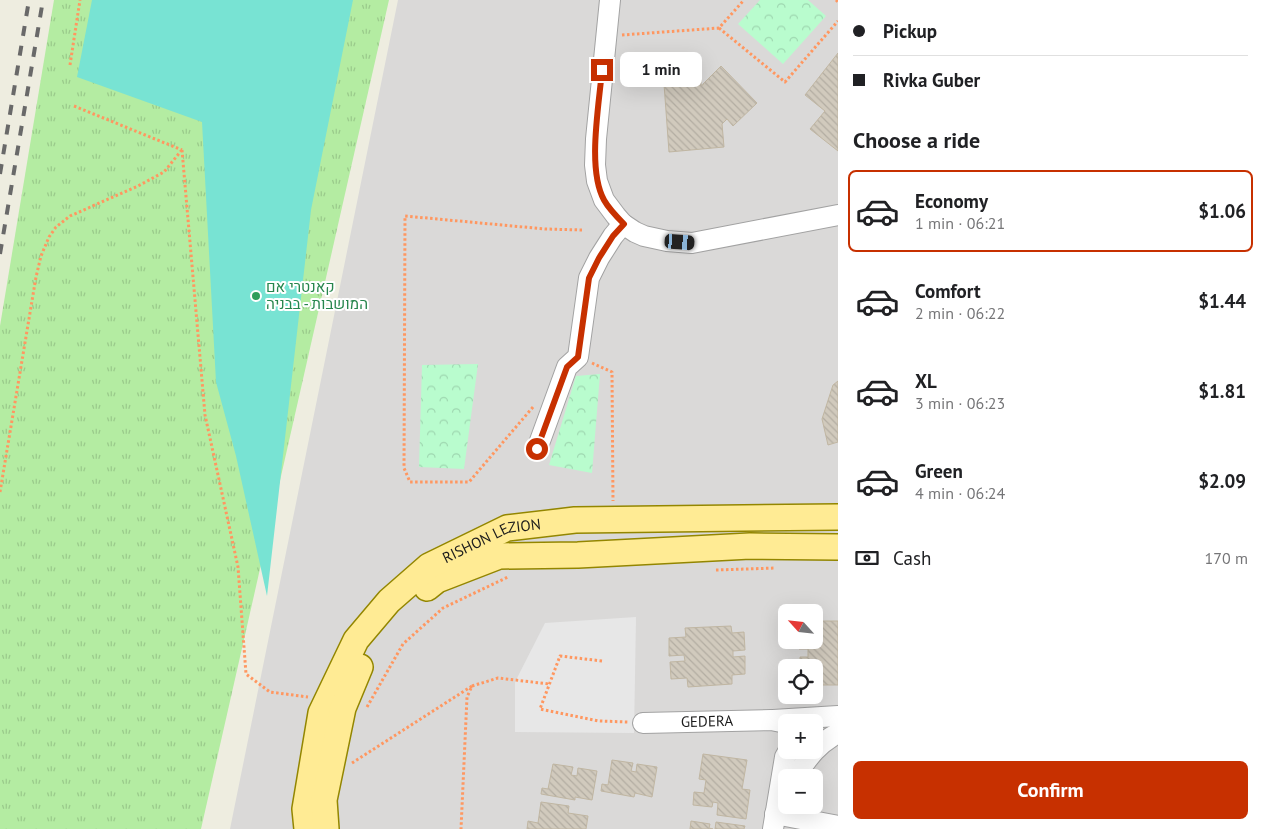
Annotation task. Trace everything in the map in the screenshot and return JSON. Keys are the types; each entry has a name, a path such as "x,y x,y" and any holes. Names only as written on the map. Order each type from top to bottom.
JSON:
{"main road":[{"name":"RISHON LEZION","path":"312,813 321,713 356,640 389,601 429,566 507,528 575,520 838,517"},
{"name":"RISHON LEZION","path":"312,813 343,708 366,654 396,613 437,580 499,556 578,555 750,546 838,547"},
{"path":"312,813 326,829"}],"street":[{"path":"610,0 595,165 597,181 604,200 624,224 644,236 667,242 692,243 838,215"},
{"path":"537,449 567,367 578,357 589,278 613,236 624,224"},
{"name":"GEDERA","path":"643,722 778,722"},
{"path":"786,759 774,821 838,826"}],"path":[{"path":"70,65 80,0"},
{"path":"719,28 744,0"},
{"path":"606,36 719,28 784,82 838,21"},
{"path":"74,106 182,150"},
{"path":"0,492 36,277 41,256 49,237 56,227 70,216 138,186 164,172 182,150"},
{"path":"182,150 205,415 238,567 246,674 270,692 309,698"},
{"path":"536,403 469,482 410,482 404,468 405,216 545,230 582,230"},
{"path":"578,357 612,372 613,502"},
{"path":"709,570 778,568"},
{"path":"366,709 403,644 443,608 510,575"},
{"path":"602,661 560,656 540,709 599,721 643,722"},
{"path":"345,767 472,686 498,678 549,684"},
{"path":"461,829 467,697 472,686"}],"shaded area":[{"name":"קאנטרי אם המושבות - בבניה","path":"92,0 353,0 311,210 267,596 236,456 216,382 202,122 77,77"},
{"path":"398,0 838,0 838,829 230,829"},
{"path":"636,617 634,733 515,732 515,682 545,623"}],"green space":[{"path":"54,0 389,0 201,829 0,829 0,326"},
{"path":"760,0 808,0 826,16 783,64 738,24"},
{"path":"478,364 464,469 419,467 422,365"},
{"path":"600,374 592,473 549,465 576,376"}],"building":[{"path":"838,53 838,151 810,129 825,111 805,95"},
{"path":"721,66 757,103 733,126 727,119 722,124 724,147 669,152 664,84 671,83 671,76 701,74 701,85 703,85"},
{"path":"838,381 838,442 828,445 822,419 833,385"},
{"path":"823,621 838,621 838,685 823,685 823,659 800,659 800,657 808,657 808,649 823,649"},
{"path":"731,626 732,633 744,632 745,650 733,651 733,657 745,656 745,674 732,675 732,684 688,687 687,678 671,679 670,662 685,661 684,655 669,656 669,638 686,637 685,628"},
{"path":"703,754 747,760 742,789 750,790 746,819 717,815 718,803 713,802 712,807 693,805 694,792 704,793 706,780 699,779"},
{"path":"612,760 633,763 631,771 636,772 637,764 657,767 652,797 635,793 634,797 601,791 602,784 608,785"},
{"path":"553,764 573,767 571,775 577,776 578,768 597,771 592,800 575,797 575,800 541,794 542,788 548,789"},
{"path":"541,802 569,806 568,813 588,816 586,829 527,829 528,821 538,823"},
{"path":"691,821 710,824 709,828 713,829 690,829"},
{"path":"716,822 745,826 744,829 715,829"}],"railway":[{"path":"0,174 29,0"},
{"path":"0,254 43,0"}],"place":[{"name":"קאנטרי אם המושבות - בבניה","path":"256,296"}],"route":[{"path":"537,449 567,367 578,357 589,278 613,236 624,224 604,200 597,181 595,165 596,139 602,70"}]}
